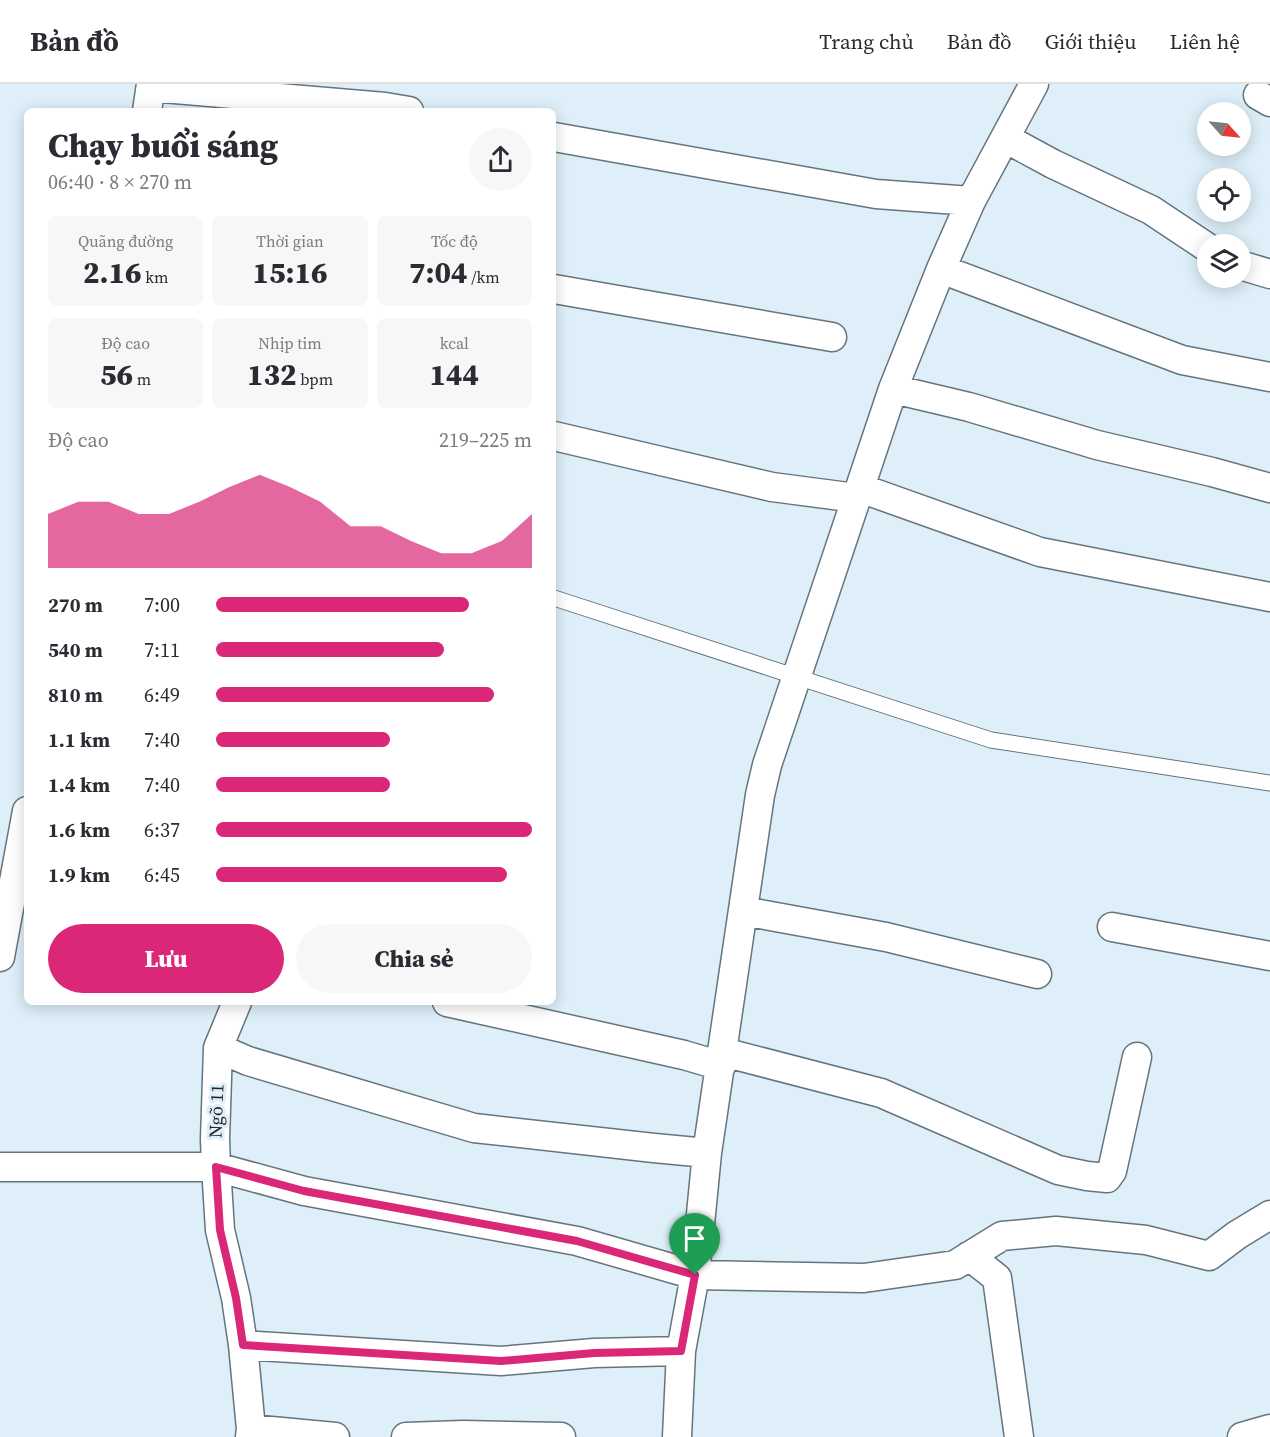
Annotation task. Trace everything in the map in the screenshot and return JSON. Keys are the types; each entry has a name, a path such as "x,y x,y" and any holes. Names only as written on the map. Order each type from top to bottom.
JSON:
{"street":[{"path":"677,1437 681,1351 695,1275 707,1153 766,765 893,389 941,268 971,201 1034,84"},
{"path":"150,94 391,103"},
{"path":"556,137 876,194 971,201"},
{"path":"1005,138 1053,164 1151,210 1197,241"},
{"path":"941,268 1182,360 1270,377"},
{"path":"1251,268 1270,274"},
{"path":"556,289 832,337"},
{"path":"893,389 969,407 1097,445 1270,488"},
{"path":"556,436 772,487 858,493 1040,552 1270,597"},
{"path":"0,957 24,827"},
{"path":"743,911 886,937 1037,974"},
{"path":"1112,927 1270,956"},
{"name":"Ngõ 11","path":"236,1005 218,1048 216,1167 220,1230 236,1298 243,1345 250,1433"},
{"path":"460,1005 684,1055 722,1059 881,1094 1058,1170 1107,1178 1112,1171 1137,1057"},
{"path":"218,1048 248,1060 474,1128 707,1153"},
{"path":"0,1167 216,1167 304,1191 577,1241 695,1275 864,1278 955,1265 1002,1236 1056,1231 1146,1240 1209,1256 1237,1235 1270,1215"},
{"path":"969,1256 997,1278 1019,1437"},
{"path":"243,1345 501,1361 594,1353 681,1351"},
{"path":"1242,1437 1270,1429"},
{"path":"250,1433 335,1437"},
{"path":"406,1437 463,1435 561,1437"}],"lane":[{"path":"556,599 991,740 1270,783"}],"route":[{"path":"216,1167 304,1191 577,1241 695,1275 681,1351 594,1353 501,1361 243,1345 236,1298 220,1230 216,1167"}]}
